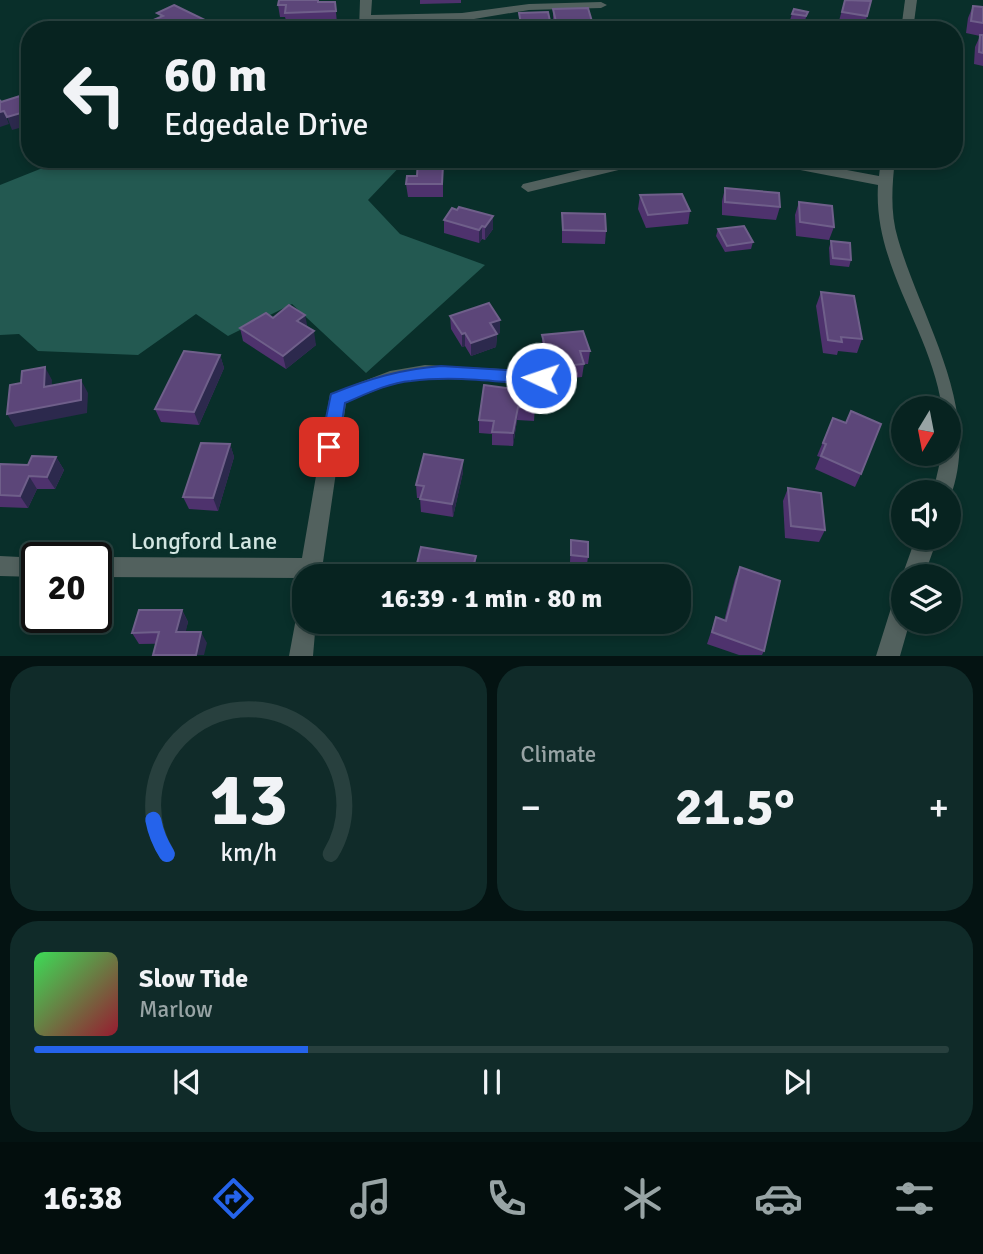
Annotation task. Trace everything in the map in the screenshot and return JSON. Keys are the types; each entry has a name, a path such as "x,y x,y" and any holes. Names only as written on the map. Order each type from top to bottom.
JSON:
{"street":[{"path":"365,21 366,0"},
{"path":"491,0 498,11"},
{"path":"908,21 911,0"},
{"path":"414,21 498,11 601,5"},
{"path":"528,187 609,168"},
{"path":"811,168 885,182"},
{"path":"887,168 885,182 890,238 939,355 953,400 953,464 947,480"},
{"path":"312,564 337,399 380,381 410,374 441,372 541,378"},
{"path":"0,566 21,566"},
{"name":"Longford Lane","path":"112,567 292,572"},
{"path":"301,656 304,634"},
{"path":"888,656 894,634"}],"green space":[{"path":"42,168 398,168 368,200 400,234 485,265 366,373 292,304 228,336 196,314 138,355 38,351 19,334 0,335 0,185"}],"building":[{"path":"279,0 335,2 336,11 285,13 286,5 278,5"},
{"path":"845,0 871,1 867,16 842,12"},
{"path":"174,5 203,19 151,21 163,16 157,13"},
{"path":"973,6 983,7 983,23 971,21"},
{"path":"588,8 592,21 556,21 553,9"},
{"path":"794,9 808,12 806,16 792,14"},
{"path":"548,12 550,21 520,21 519,13"},
{"path":"980,35 983,35 983,53 979,52"},
{"path":"20,96 21,113 7,117 4,111 0,112 0,100 1,102"},
{"path":"417,168 443,168 442,184 406,184 407,176 417,176"},
{"path":"725,188 779,193 780,207 725,202"},
{"path":"682,194 690,211 648,215 640,195"},
{"path":"799,202 832,206 834,227 800,222"},
{"path":"459,207 493,216 485,227 482,226 479,230 444,220 452,208 457,210"},
{"path":"562,213 605,214 606,231 563,230"},
{"path":"744,226 753,242 727,246 718,229"},
{"path":"831,241 850,243 851,260 833,258"},
{"path":"821,292 854,296 862,339 841,337 842,342 828,340"},
{"path":"489,303 500,320 490,323 497,334 471,343 450,316"},
{"path":"289,305 305,315 297,321 314,331 283,356 240,328 266,313 273,318"},
{"path":"583,331 590,351 580,351 584,364 554,367 551,357 548,357 542,335"},
{"path":"184,351 220,355 194,412 155,409"},
{"path":"45,367 44,387 81,380 81,400 7,414 10,385 21,383 22,371"},
{"path":"484,385 536,392 534,408 518,407 513,433 492,432 494,421 479,420"},
{"path":"851,411 881,424 861,474 821,456 833,418 846,423"},
{"path":"201,443 230,444 213,498 183,497"},
{"path":"424,454 463,460 452,504 420,499 424,486 416,485"},
{"path":"32,456 56,457 47,477 29,476 20,496 0,495 0,464 28,465"},
{"path":"788,488 821,493 825,530 791,526"},
{"path":"571,540 588,542 588,557 571,555"},
{"path":"421,547 476,556 474,564 417,564"},
{"path":"740,567 780,581 764,651 712,632 716,617 726,621"},
{"path":"139,610 182,610 176,632 201,632 196,655 153,655 159,632 132,633"}],"route":[{"path":"329,447 337,399 380,381 410,374 441,372 541,378"}]}
